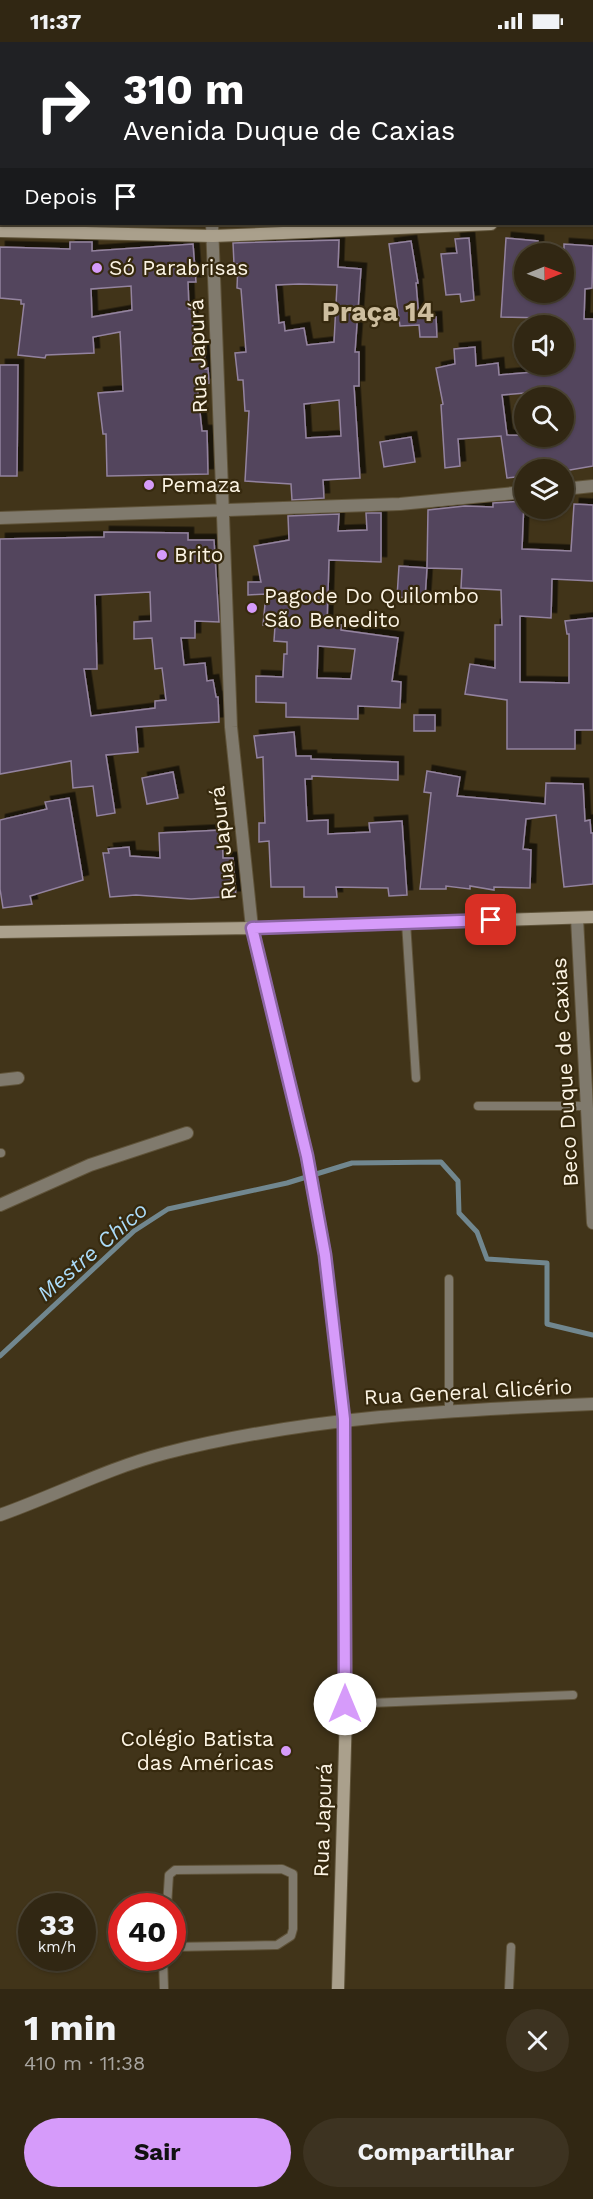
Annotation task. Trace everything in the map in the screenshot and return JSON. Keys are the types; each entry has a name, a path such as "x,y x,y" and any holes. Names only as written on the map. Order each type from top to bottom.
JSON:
{"street":[{"path":"0,231 212,230 444,225"},
{"name":"Rua Japurá","path":"212,230 231,727 252,928 307,1156 325,1255 344,1419 345,1704 338,1989"},
{"path":"574,488 593,486"},
{"path":"0,518 400,504 514,493"},
{"path":"0,932 252,928 593,917"},
{"name":"Beco Duque de Caxias","path":"577,918 585,1106 593,1223"},
{"path":"0,1080 18,1078"},
{"path":"0,1205 90,1165 187,1132"},
{"name":"Rua General Glicério","path":"0,1515 112,1469 165,1453 344,1419 449,1410 593,1404"}],"lane":[{"path":"406,922 416,1078"},
{"path":"478,1106 585,1106"},
{"path":"449,1279 449,1410"},
{"path":"345,1704 573,1695"},
{"path":"168,1893 169,1875 175,1870 282,1869 293,1874 293,1929 285,1941 277,1945 186,1947"},
{"path":"509,1989 511,1947"},
{"path":"164,1971 164,1989"}],"building":[{"path":"469,238 474,300 461,302 460,294 446,295 441,254 457,253 455,239"},
{"path":"506,238 538,241 538,243 514,243 514,303 574,303 574,245 593,246 592,288 585,289 584,319 593,319 593,466 574,469 574,459 514,459 514,477 507,478 501,436 458,439 460,466 445,468 441,405 443,404 436,368 455,364 454,349 475,347 476,366 498,363 499,375 574,375 574,315 514,315 514,317 501,317"},
{"path":"339,240 338,267 361,269 355,352 359,352 359,386 354,386 360,478 323,480 324,498 292,500 291,484 245,481 249,411 245,411 243,380 238,380 235,353 246,352 241,289 237,288 238,264 234,264 233,243","holes":["276,285 337,285 334,342 307,345 304,328 285,331 284,322 279,323","339,400 341,436 306,438 304,404"]},
{"path":"411,241 418,283 416,283 419,318 436,317 437,337 420,337 419,325 400,326 389,244"},
{"path":"70,242 92,242 92,251 193,244 196,282 188,282 189,309 192,309 194,348 204,347 205,369 208,368 209,383 197,384 202,431 207,431 208,474 107,476 106,434 103,434 98,393 123,391 120,332 93,337 94,353 46,355 45,358 18,355 24,304 21,304 21,300 0,298 0,247 70,249","holes":["131,286 132,310 92,317 91,289"]},
{"path":"0,365 18,365 17,476 0,476"},
{"path":"411,437 415,462 384,467 380,442"},
{"path":"514,502 514,519 523,519 522,549 571,551 574,504 593,505 593,581 552,579 551,618 520,616 520,682 569,683 569,634 567,634 565,621 593,618 593,730 575,730 575,749 507,749 507,700 465,694 470,664 495,668 495,625 502,625 501,590 461,588 462,569 427,568 428,510 465,506 493,507 493,503"},
{"path":"366,513 381,513 381,562 329,560 327,624 341,625 341,630 398,638 392,681 401,682 400,708 358,706 358,719 286,717 286,703 256,702 256,676 283,677 287,642 274,641 275,626 263,625 266,594 248,595 248,582 261,582 254,546 289,540 288,516 339,514 338,531 367,530","holes":["318,646 355,649 351,679 317,678"]},
{"path":"104,532 188,533 188,540 214,540 219,622 195,621 195,638 181,638 184,665 205,663 207,681 213,680 216,697 218,697 219,722 136,727 138,752 106,755 115,813 97,816 93,786 73,788 71,761 0,774 0,539 104,537","holes":["150,592 151,621 134,622 134,639 152,638 155,669 162,668 166,700 155,701 155,708 91,716 84,669 97,669 95,595"]},
{"path":"399,566 427,568 425,599 397,597"},
{"path":"414,715 435,715 435,731 414,731"},
{"path":"294,732 296,756 311,756 311,759 398,762 398,780 312,776 312,779 305,779 307,821 328,820 328,834 370,832 369,823 402,821 407,895 389,896 388,888 336,887 337,897 304,897 304,887 271,887 269,841 259,842 259,823 265,823 263,757 257,758 254,736"},
{"path":"427,771 460,777 457,796 545,804 546,783 583,784 585,821 590,820 591,833 593,833 593,884 564,887 556,815 526,819 523,849 531,850 530,888 494,887 494,890 470,886 470,889 446,886 446,889 420,889 431,793 424,792"},
{"path":"173,772 178,798 147,804 142,778"},
{"path":"69,798 83,880 30,896 32,904 3,908 0,889 0,820 47,809 45,802"},
{"path":"222,830 223,858 233,858 236,896 191,899 136,895 110,897 103,853 109,853 108,849 129,847 130,856 160,858 159,833"}],"waterway":[{"name":"Mestre Chico","path":"0,1356 134,1231 168,1209 287,1183 352,1163 441,1162 458,1181 459,1213 477,1232 487,1259 547,1263 547,1324 593,1335"}],"place":[{"name":"Só Parabrisas","path":"97,268"},
{"name":"Pemaza","path":"149,485"},
{"name":"Brito","path":"162,555"},
{"name":"Pagode Do Quilombo São Benedito","path":"252,608"},
{"name":"Colégio Batista das Américas","path":"286,1751"}],"district":[{"name":"Praça 14","path":"378,312"}],"route":[{"path":"345,1704 344,1419 325,1255 307,1156 252,928 491,920"}]}
